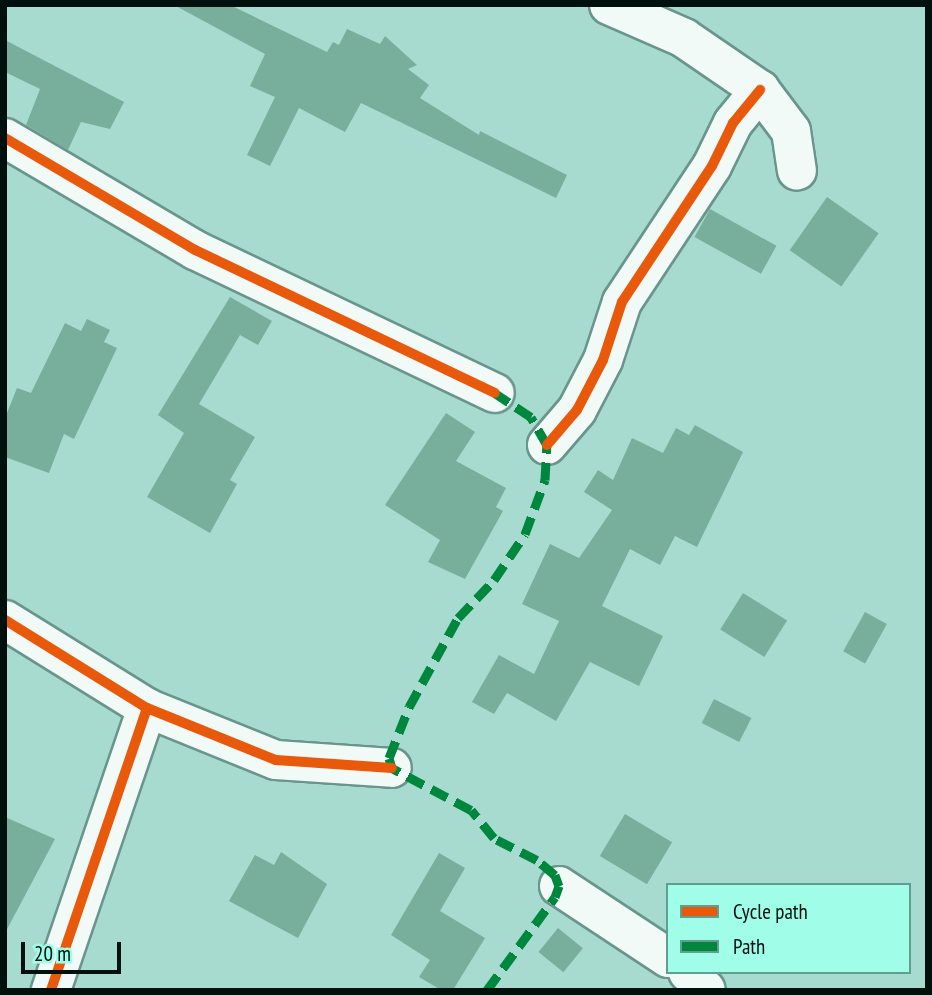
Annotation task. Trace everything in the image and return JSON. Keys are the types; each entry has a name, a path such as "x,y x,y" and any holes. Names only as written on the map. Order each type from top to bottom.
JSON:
{"street":[{"path":"609,5 684,38 760,90 791,131 797,171"},
{"path":"547,445 578,410 603,360 622,302 712,166 733,123 760,90"},
{"path":"5,138 195,250 495,393"},
{"path":"5,620 147,708 276,760 392,768"},
{"path":"51,990 147,708"},
{"path":"559,886 666,957"},
{"path":"690,974 706,990"}],"building":[{"path":"174,5 230,5 327,52 333,42 339,45 347,29 380,44 385,36 417,65 408,69 429,85 420,98 479,135 480,131 567,175 556,198 361,103 345,132 299,108 270,166 247,155 275,97 250,86 265,54"},
{"path":"5,40 124,102 110,129 81,122 68,150 26,125 40,89 5,72"},
{"path":"827,197 879,233 841,286 790,250"},
{"path":"710,209 776,246 761,274 694,237"},
{"path":"230,297 272,321 258,345 240,335 199,404 255,437 230,480 237,484 210,533 147,497 184,433 158,415"},
{"path":"87,319 110,330 104,342 117,348 74,439 64,434 49,473 5,457 5,418 17,388 31,393 65,323 81,331"},
{"path":"446,413 475,432 456,461 506,488 496,507 503,511 465,579 428,562 440,540 385,505"},
{"path":"695,425 743,452 697,547 675,536 660,565 630,549 602,606 663,636 639,686 590,662 556,721 507,693 494,714 472,702 499,655 534,674 559,621 522,604 550,544 579,558 612,510 584,492 598,470 613,480 632,438 663,453 676,428 689,435"},
{"path":"743,593 787,621 764,657 720,629"},
{"path":"865,612 887,624 865,663 843,651"},
{"path":"714,699 751,718 739,742 702,723"},
{"path":"625,814 672,842 647,884 600,856"},
{"path":"5,817 55,839 5,933"},
{"path":"281,852 327,884 298,938 229,901 255,855 274,865"},
{"path":"439,853 465,868 440,911 485,938 453,990 441,990 419,977 430,960 391,935"},
{"path":"558,928 583,948 563,972 538,952"}],"marked path":[{"path":"487,990 555,897 559,886 555,875 537,860 494,838 471,810 392,768 389,758 409,707 458,618 494,580 525,534 545,480 547,445 531,417 495,393"}],"cycle path":[{"path":"547,445 577,410 603,360 622,302 712,166 733,123 760,90"},
{"path":"5,138 195,250 495,393"},
{"path":"5,620 147,708 276,760 392,768"},
{"path":"51,990 147,708"}]}
